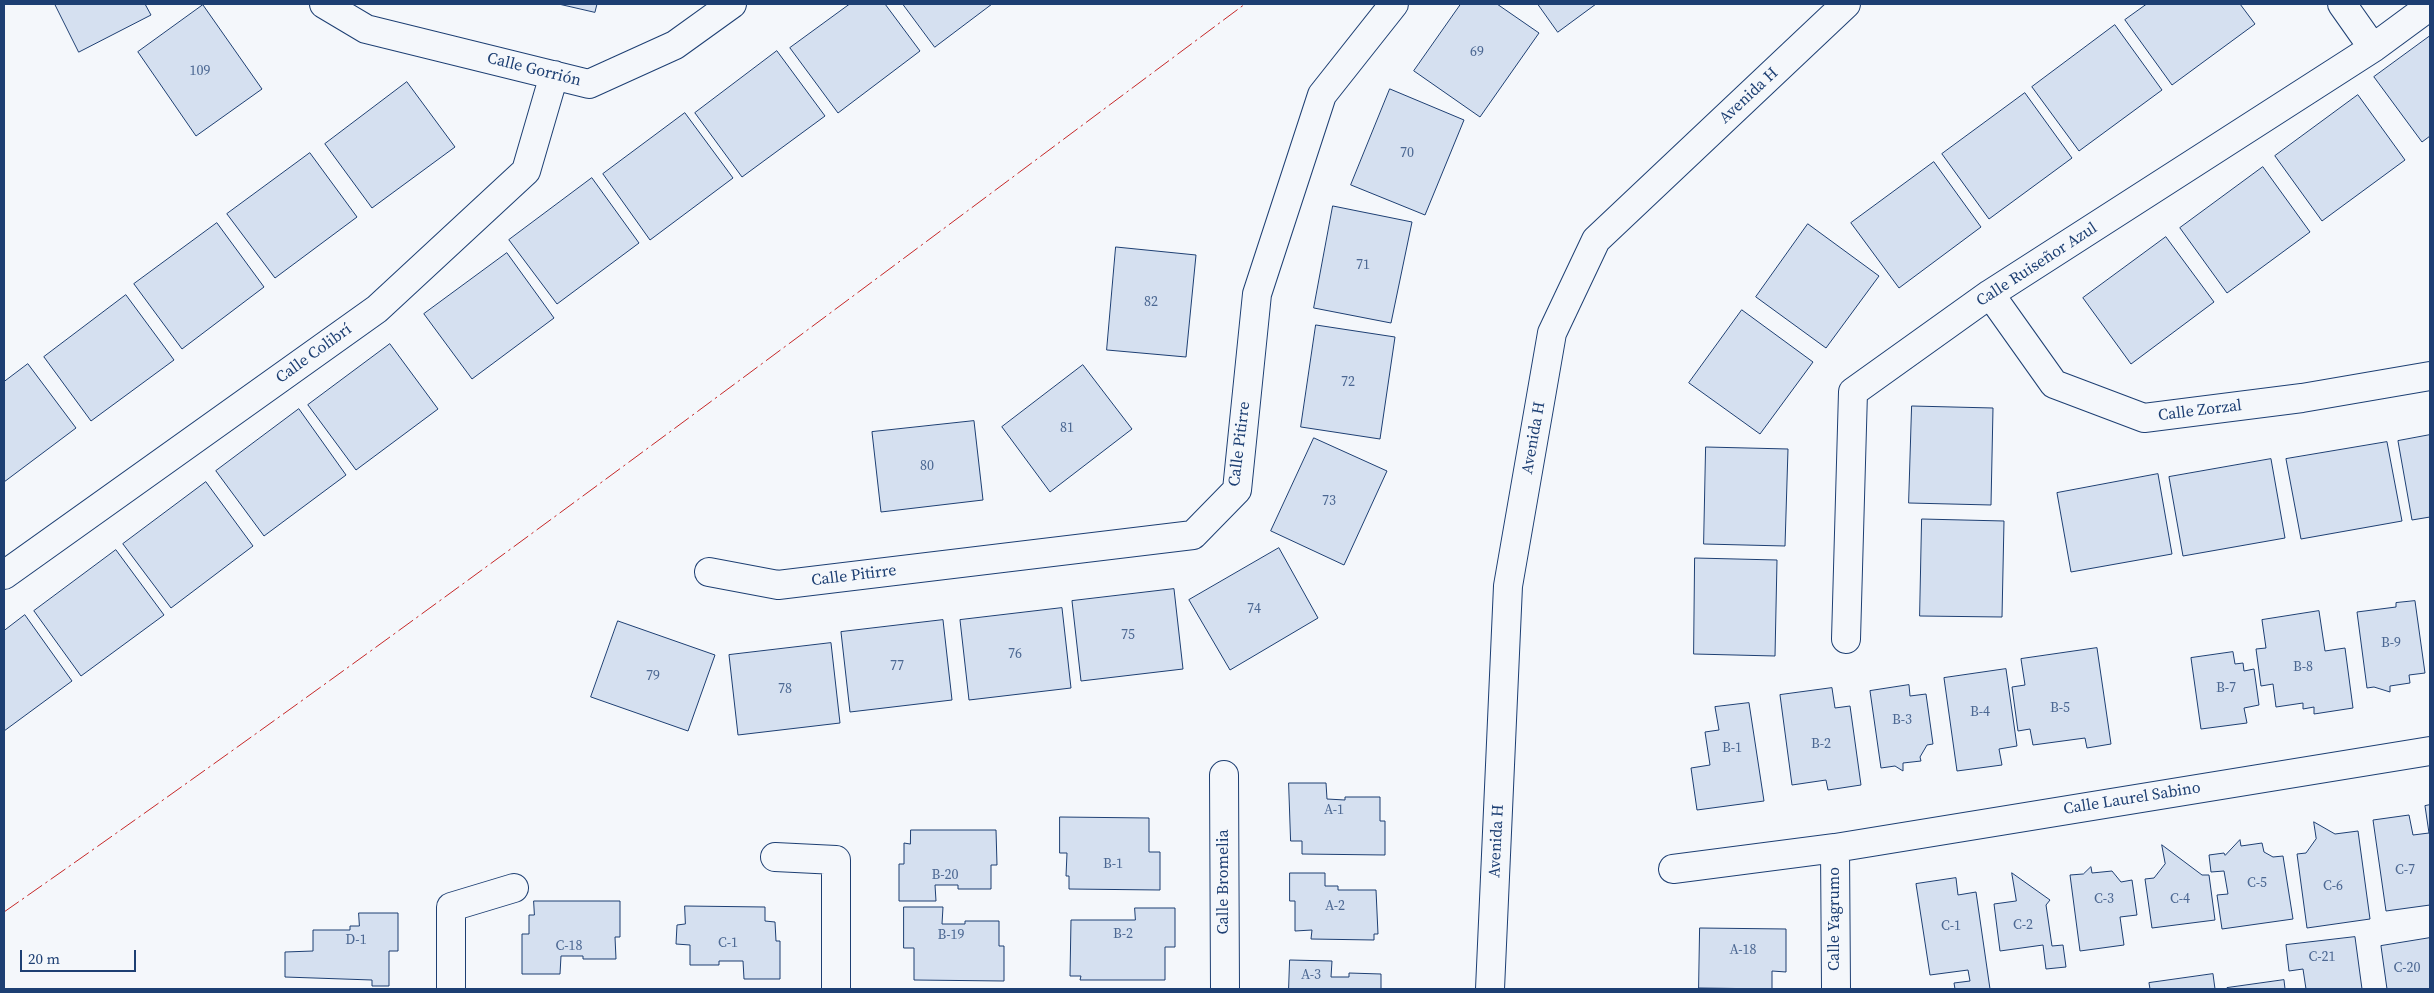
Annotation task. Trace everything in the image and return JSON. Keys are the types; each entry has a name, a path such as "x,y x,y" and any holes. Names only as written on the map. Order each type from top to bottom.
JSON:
{"street":[{"name":"Calle Gorrión","path":"324,4 366,29 589,84 675,45 732,4"},
{"name":"Calle Pitirre","path":"709,572 778,585 1193,535 1237,490 1257,294 1322,95 1394,4"},
{"name":"Avenida H","path":"1490,989 1508,586 1552,333 1596,240 1846,4"},
{"path":"2342,4 2373,48"},
{"name":"Calle Ruiseñor Azul","path":"1846,639 1853,392 1990,294 2373,48 2430,6"},
{"name":"Calle Colibrí","path":"4,575 377,309 526,171 554,75"},
{"name":"Calle Zorzal","path":"1990,294 2054,384 2144,418 2302,398 2430,376"},
{"name":"Calle Laurel Sabino","path":"1672,869 1835,848 2430,751"},
{"name":"Calle Bromelia","path":"1224,775 1225,989"},
{"name":"Calle Yagrumo","path":"1835,848 1836,989"},
{"path":"775,856 836,860 836,989"},
{"path":"451,989 451,907 514,888"}],"building":[{"path":"55,4 145,4 151,15 79,52"},
{"path":"559,4 597,4 595,12"},
{"path":"850,4 885,4 920,51 838,113 790,48"},
{"path":"903,4 992,4 935,47"},
{"path":"1461,4 1497,4 1539,33 1480,117 1414,71"},
{"path":"1538,4 1596,4 1558,32"},
{"path":"2147,4 2240,4 2255,24 2172,85 2125,20"},
{"path":"203,5 262,89 196,136 138,52"},
{"path":"2115,25 2162,90 2079,151 2032,87"},
{"path":"2430,36 2430,136 2422,142 2374,77"},
{"path":"777,51 825,116 742,177 695,113"},
{"path":"407,82 455,147 372,208 325,144"},
{"path":"1390,89 1464,120 1425,215 1351,185"},
{"path":"2025,93 2072,158 1989,219 1942,154"},
{"path":"2358,95 2405,160 2322,221 2275,156"},
{"path":"685,113 733,178 650,240 603,174"},
{"path":"310,153 357,217 275,278 227,214"},
{"path":"1934,162 1981,227 1899,288 1851,223"},
{"path":"2263,167 2310,232 2227,293 2180,228"},
{"path":"592,178 639,243 557,304 509,240"},
{"path":"1333,206 1412,222 1391,323 1314,308"},
{"path":"217,223 264,287 182,349 134,284"},
{"path":"1808,224 1879,276 1826,348 1756,297"},
{"path":"2166,237 2214,302 2131,364 2083,298"},
{"path":"1116,247 1196,255 1186,357 1107,350"},
{"path":"507,253 554,318 472,379 424,314"},
{"path":"126,295 174,360 91,421 44,357"},
{"path":"1742,310 1813,362 1760,434 1689,383"},
{"path":"1316,325 1395,337 1380,439 1301,427"},
{"path":"390,344 438,409 356,470 308,405"},
{"path":"28,364 76,428 4,482 4,382"},
{"path":"1083,365 1132,429 1050,492 1002,427"},
{"path":"1912,406 1993,408 1991,505 1909,503"},
{"path":"299,409 346,475 264,536 216,471"},
{"path":"974,421 983,500 881,512 872,432"},
{"path":"2430,435 2430,517 2412,520 2398,441"},
{"path":"1314,438 1387,471 1344,565 1271,531"},
{"path":"2387,442 2402,521 2301,539 2286,459"},
{"path":"1706,447 1788,449 1785,546 1704,544"},
{"path":"2271,459 2285,538 2183,556 2169,477"},
{"path":"2158,474 2172,554 2071,572 2057,493"},
{"path":"206,482 253,546 171,608 123,544"},
{"path":"1922,519 2004,521 2002,617 1920,616"},
{"path":"1279,548 1318,618 1230,670 1189,600"},
{"path":"116,550 164,615 81,676 34,611"},
{"path":"1695,558 1777,560 1775,656 1694,654"},
{"path":"1174,589 1183,669 1081,681 1072,601"},
{"path":"2415,601 2425,673 2409,675 2410,683 2390,686 2390,692 2374,687 2367,688 2357,612 2396,607 2396,603"},
{"path":"1062,608 1071,688 969,700 960,620"},
{"path":"2319,611 2325,651 2345,648 2353,708 2314,714 2314,707 2303,709 2303,703 2276,707 2273,684 2261,686 2256,649 2266,648 2262,620"},
{"path":"25,615 72,681 4,731 4,631"},
{"path":"943,620 952,700 850,712 841,632"},
{"path":"618,621 715,655 688,731 591,697"},
{"path":"831,643 840,723 738,735 729,655"},
{"path":"2097,648 2111,744 2087,748 2085,738 2033,745 2030,729 2018,731 2012,687 2025,685 2021,659"},
{"path":"2233,652 2235,664 2243,663 2244,671 2254,669 2259,705 2244,708 2247,723 2201,729 2191,658"},
{"path":"2006,669 2017,746 1999,749 2002,765 1957,771 1944,678"},
{"path":"1909,685 1910,696 1926,694 1933,744 1927,745 1920,757 1921,761 1903,763 1903,771 1895,766 1881,768 1870,691"},
{"path":"1832,688 1835,708 1850,706 1861,785 1828,790 1826,780 1792,785 1780,695"},
{"path":"1749,703 1764,801 1697,810 1691,768 1710,765 1705,732 1719,730 1715,707"},
{"path":"1289,783 1326,783 1327,799 1345,800 1345,797 1380,797 1380,821 1385,821 1385,855 1302,854 1302,841 1291,841"},
{"path":"2430,805 2430,905 2386,911 2373,820 2409,815 2413,835 2429,833 2425,806"},
{"path":"1060,817 1149,818 1149,852 1160,852 1160,890 1069,889 1069,876 1066,876 1067,853 1060,853"},
{"path":"2314,822 2335,834 2358,831 2370,919 2307,928 2297,854 2306,853 2316,839"},
{"path":"911,830 996,830 997,865 991,865 991,889 958,889 958,885 935,885 936,901 899,901 899,864 904,864 904,843 910,844"},
{"path":"2240,840 2241,846 2262,843 2264,852 2273,857 2283,856 2293,919 2222,929 2217,895 2228,894 2224,871 2211,872 2209,855 2224,853 2225,855"},
{"path":"2162,845 2202,875 2209,875 2215,920 2152,928 2145,879 2154,878 2165,864"},
{"path":"2091,867 2092,873 2112,871 2121,882 2132,880 2137,915 2120,917 2124,945 2080,951 2070,875 2083,874"},
{"path":"1290,873 1325,873 1325,886 1338,886 1338,890 1376,890 1378,934 1374,934 1374,940 1311,939 1312,930 1295,931 1295,901 1290,901"},
{"path":"2012,873 2050,900 2046,905 2052,946 2063,945 2066,967 2046,969 2043,945 2000,951 1994,904 2016,901"},
{"path":"1956,878 1958,895 1976,892 1990,989 1955,989 1954,983 1970,981 1968,970 1930,975 1916,884"},
{"path":"534,901 620,901 620,937 615,937 616,959 583,959 583,956 561,956 560,974 522,974 522,934 529,934 529,915 534,915"},
{"path":"685,906 765,907 765,921 775,922 776,941 780,941 780,979 744,979 743,961 719,961 719,965 690,965 690,945 676,944 677,925 685,924"},
{"path":"904,907 943,907 942,924 965,924 965,921 999,921 999,946 1004,946 1004,981 914,980 914,948 904,948"},
{"path":"1135,908 1175,908 1175,947 1165,947 1165,980 1080,980 1081,976 1070,976 1071,920 1135,920"},
{"path":"359,913 398,913 398,951 389,951 389,986 372,986 372,980 285,977 285,952 313,951 313,930 350,930 350,926 359,926"},
{"path":"1700,928 1786,929 1786,972 1772,971 1772,989 1699,988"},
{"path":"2355,937 2362,989 2306,989 2303,969 2289,971 2286,945"},
{"path":"2430,938 2430,989 2387,989 2381,946"},
{"path":"1290,960 1332,961 1331,977 1349,977 1349,973 1381,974 1381,989 1289,989"},
{"path":"2213,974 2215,989 2150,989 2149,983"},
{"path":"2284,980 2285,989 2227,989 2227,988"}],"power":[{"path":"4,912 473,577 1245,4"}]}
